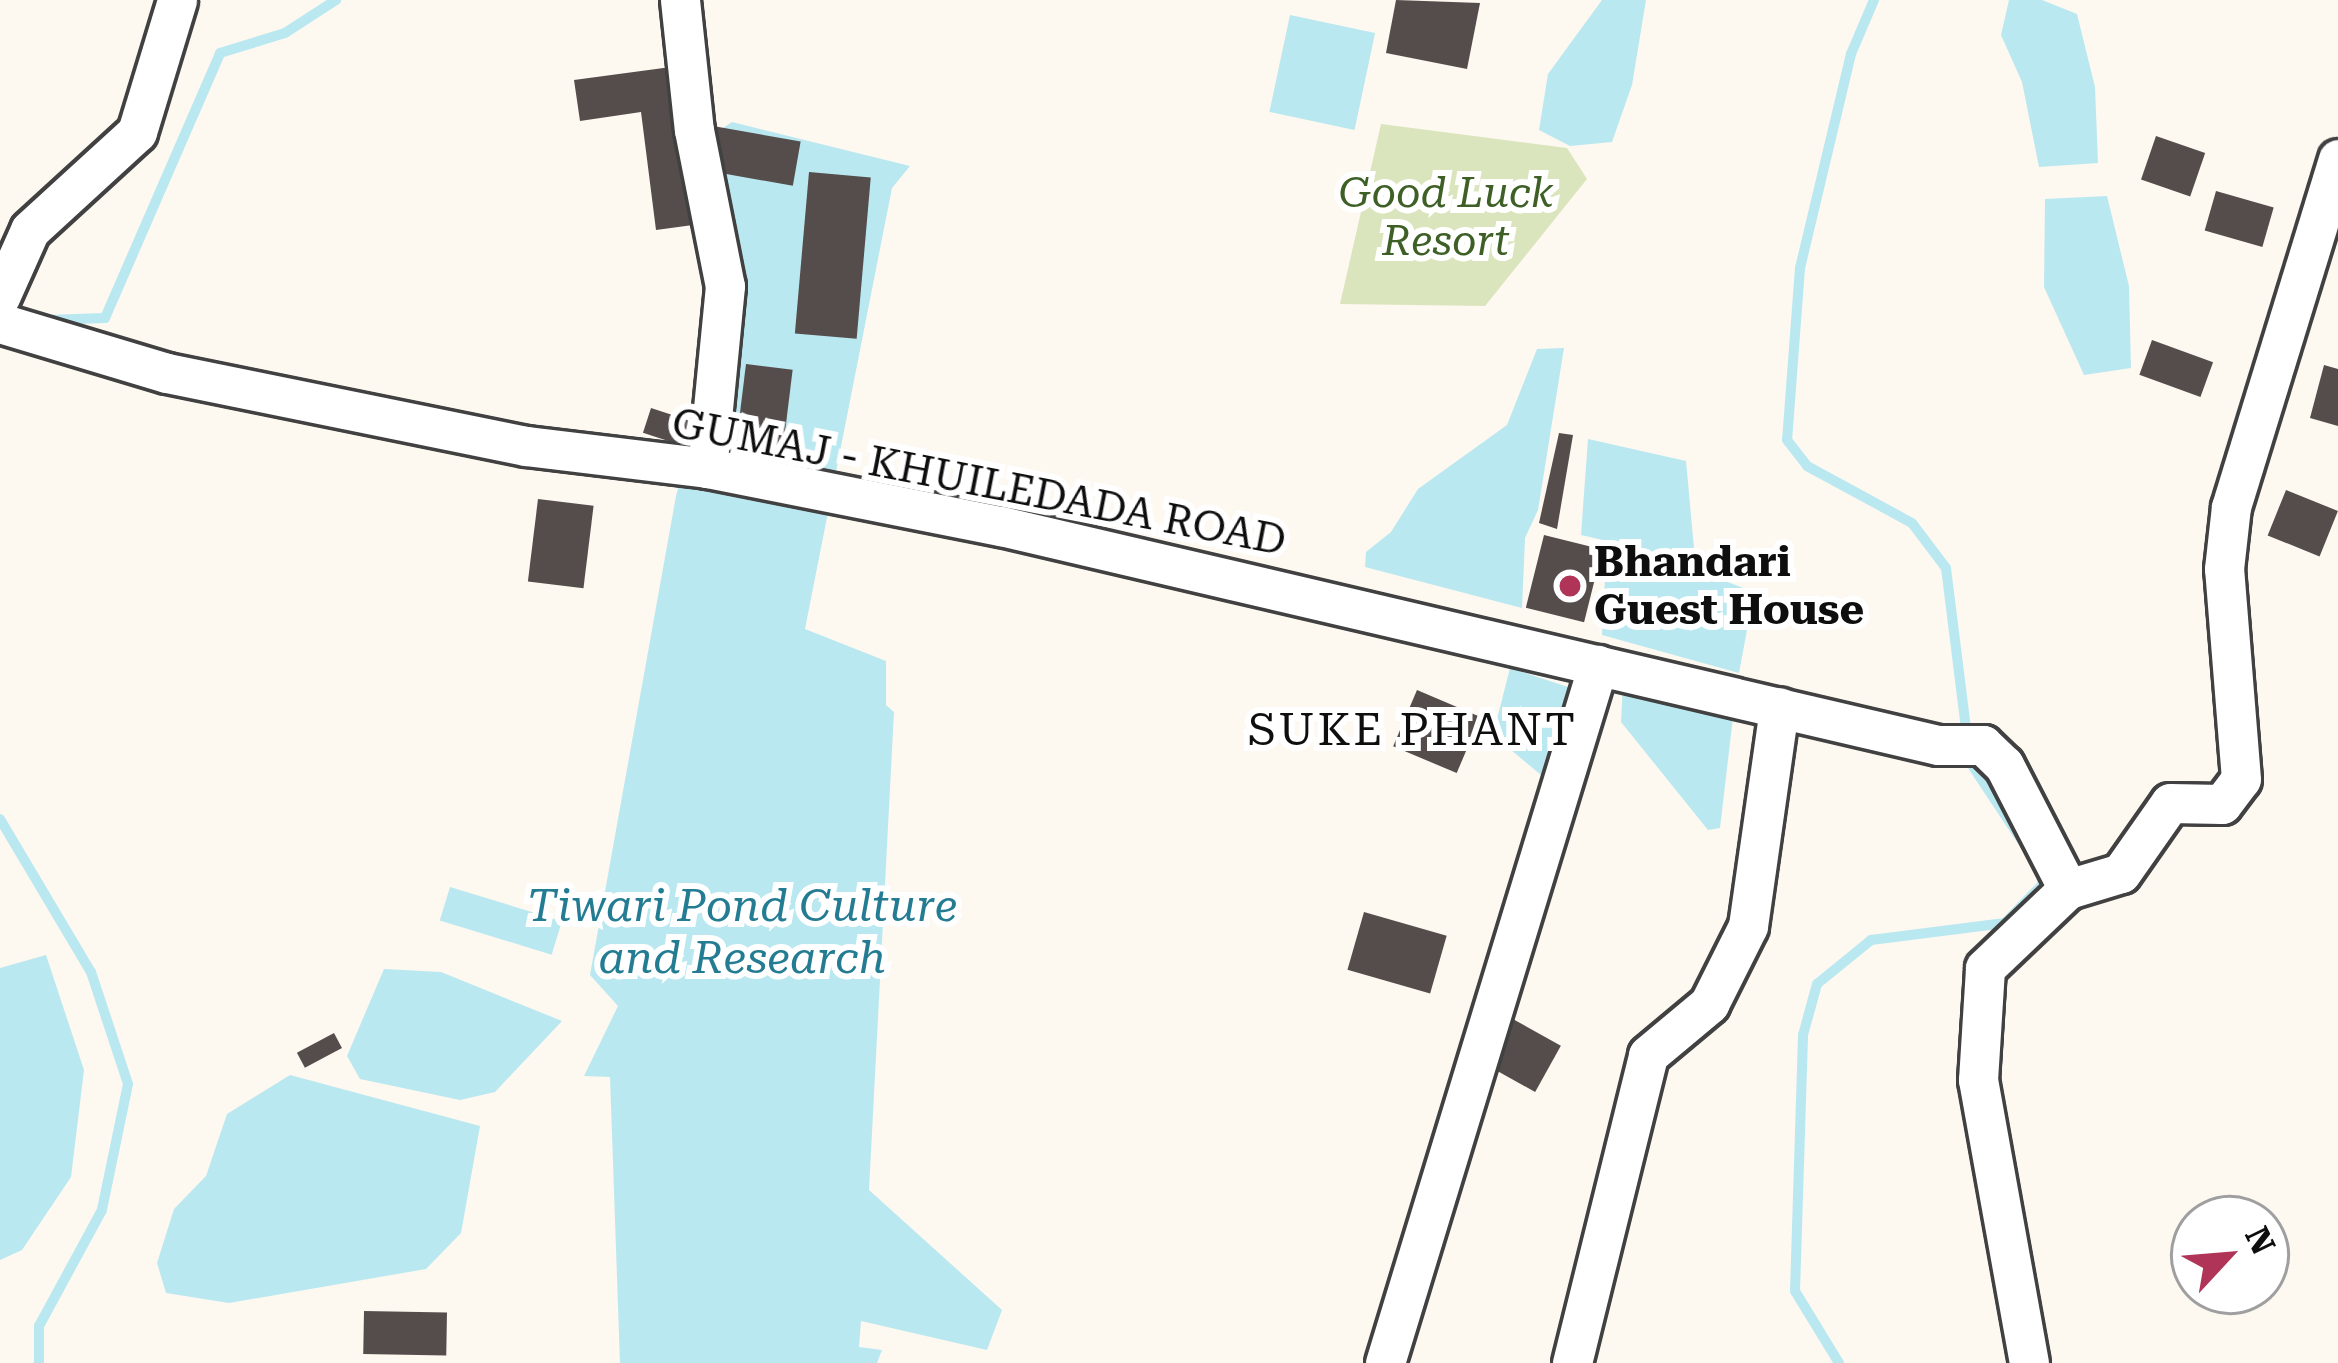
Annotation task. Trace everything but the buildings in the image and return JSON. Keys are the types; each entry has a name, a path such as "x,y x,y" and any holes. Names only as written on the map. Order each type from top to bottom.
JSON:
{"street":[{"path":"0,297 30,230 137,132 177,0"},
{"path":"680,0 694,130 725,286 707,468"},
{"path":"2029,1363 1978,1080 1985,968 2068,889 2121,872 2170,803 2222,804 2241,779 2224,569 2231,507 2338,159"},
{"name":"GUMAJ - KHUILEDADA ROAD","path":"0,322 167,373 526,446 707,468 1001,526 1938,745 1983,745 2004,766 2068,889"},
{"path":"1384,1363 1598,665"},
{"path":"1573,1363 1648,1055 1709,1004 1748,926 1779,706"}],"green space":[{"name":"Good Luck Resort","path":"1381,124 1567,148 1587,179 1485,306 1340,304"}],"water":[{"path":"1602,0 1646,0 1632,85 1612,142 1570,146 1539,130 1548,74"},
{"path":"2009,0 2042,0 2077,14 2095,87 2098,163 2039,167 2022,82 2001,35"},
{"path":"1290,15 1375,33 1355,130 1269,112"},
{"name":"Tiwari Pond Culture and Research","path":"732,122 910,166 892,188 805,629 886,661 886,705 894,712 869,1190 1002,1310 987,1350 861,1321 859,1347 882,1350 877,1363 620,1363 610,1077 584,1076 618,1006 590,975 676,496 722,333 693,148"},
{"path":"2107,196 2129,286 2131,368 2084,375 2044,287 2045,199"},
{"path":"1564,348 1538,510 1525,538 1522,608 1365,567 1366,552 1391,532 1418,489 1507,425 1537,349"},
{"path":"1588,439 1686,461 1696,570 1754,592 1739,673 1602,635 1607,541 1581,535"},
{"path":"1510,668 1571,688 1564,755 1541,775 1493,735"},
{"path":"1623,683 1734,709 1720,828 1708,830 1621,722"},
{"path":"450,887 562,921 552,955 440,920"},
{"path":"46,955 84,1070 71,1177 22,1250 0,1260 0,968"},
{"path":"384,969 441,972 562,1021 495,1092 460,1100 360,1079 347,1056"},
{"path":"290,1075 480,1126 461,1233 426,1269 229,1303 166,1293 157,1263 174,1209 206,1176 227,1114"}],"waterway":[{"path":"46,320 105,318 220,53 285,33 336,0"},
{"path":"1874,0 1851,54 1800,268 1787,440 1807,466 1912,523 1946,568 1970,762 2027,848"},
{"path":"0,819 91,972 128,1084 102,1210 39,1326 39,1363"},
{"path":"1839,1363 1795,1291 1803,1035 1817,984 1871,940 2005,923 2043,884 2039,869"}],"place":[{"name":"Bhandari Guest House","path":"1570,586"}],"district":[{"name":"SUKE PHANT","path":"1413,730"}]}
